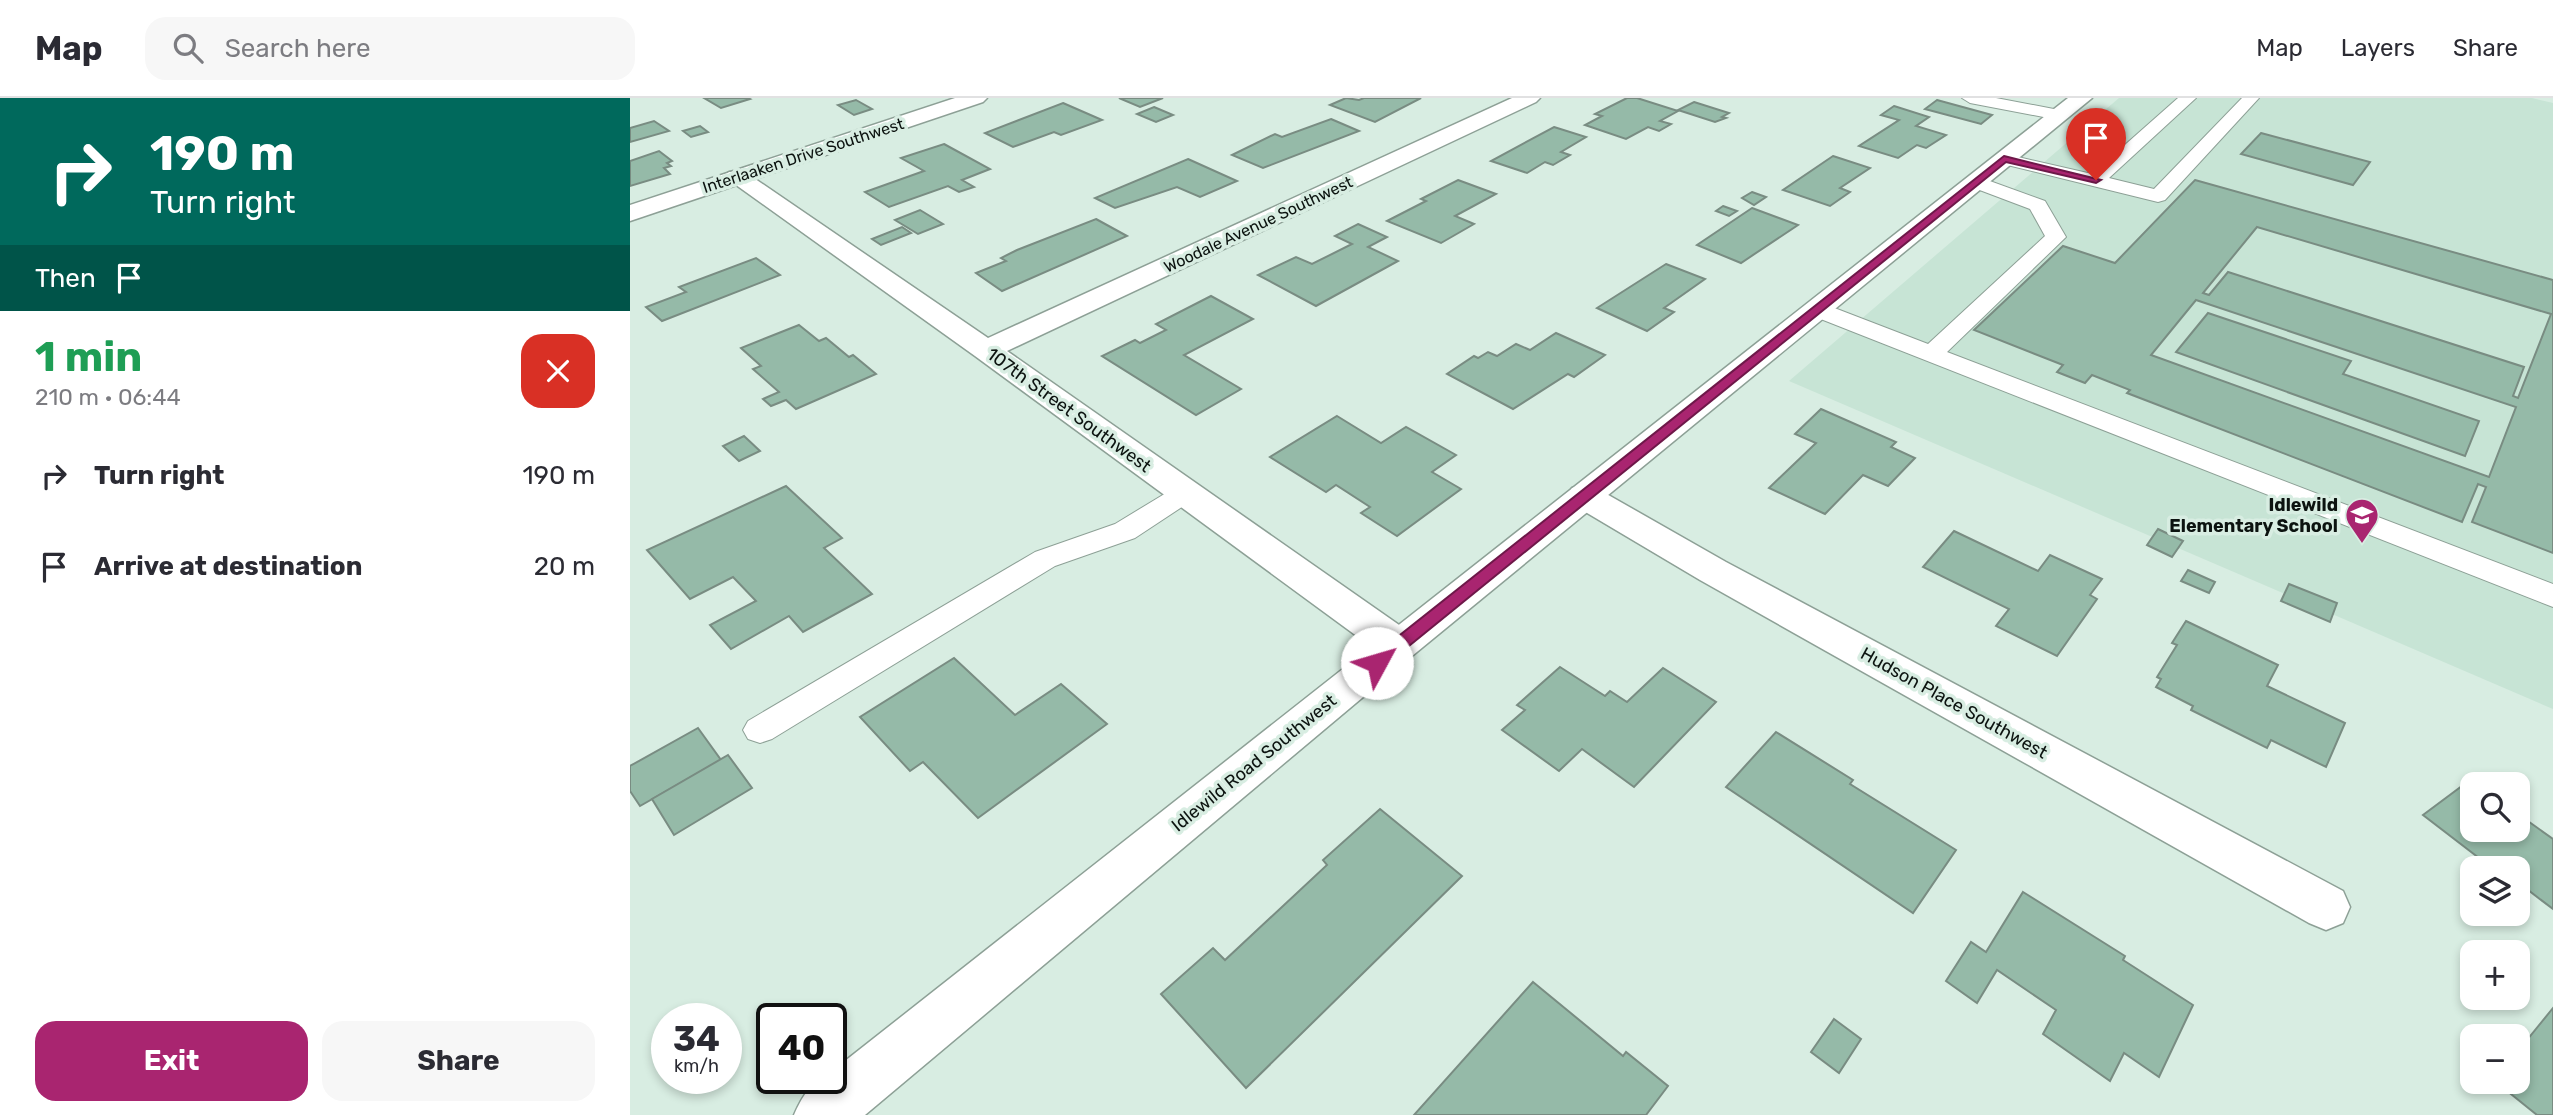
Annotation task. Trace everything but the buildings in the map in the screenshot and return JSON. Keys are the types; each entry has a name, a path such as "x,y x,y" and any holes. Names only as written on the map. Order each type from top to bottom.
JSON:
{"street":[{"name":"Interlaaken Drive Southwest","path":"630,213 976,98"},
{"name":"Woodale Avenue Southwest","path":"986,350 1529,98"},
{"name":"Idlewild Road Southwest","path":"822,1115 1398,645 2070,107"},
{"name":"107th Street Southwest","path":"737,177 986,350 1398,645"},
{"name":"Hudson Place Southwest","path":"1584,496 1713,571 2326,907"}],"lane":[{"path":"1970,98 2070,107"},
{"path":"2096,180 2188,98"},
{"path":"1990,171 2096,180 2158,195 2251,98"},
{"path":"1931,354 2056,237 2038,205 1990,171"},
{"path":"1816,309 2553,596"},
{"path":"760,730 1045,559 1125,531 1185,493"}],"shaded area":[{"name":"Idlewild Elementary School","path":"2119,98 2532,98 2553,103 2553,709 1789,381"}],"place":[{"name":"Idlewild Elementary School","path":"2362,545"}],"route":[{"path":"1377,663 2004,159 2096,180"}]}
